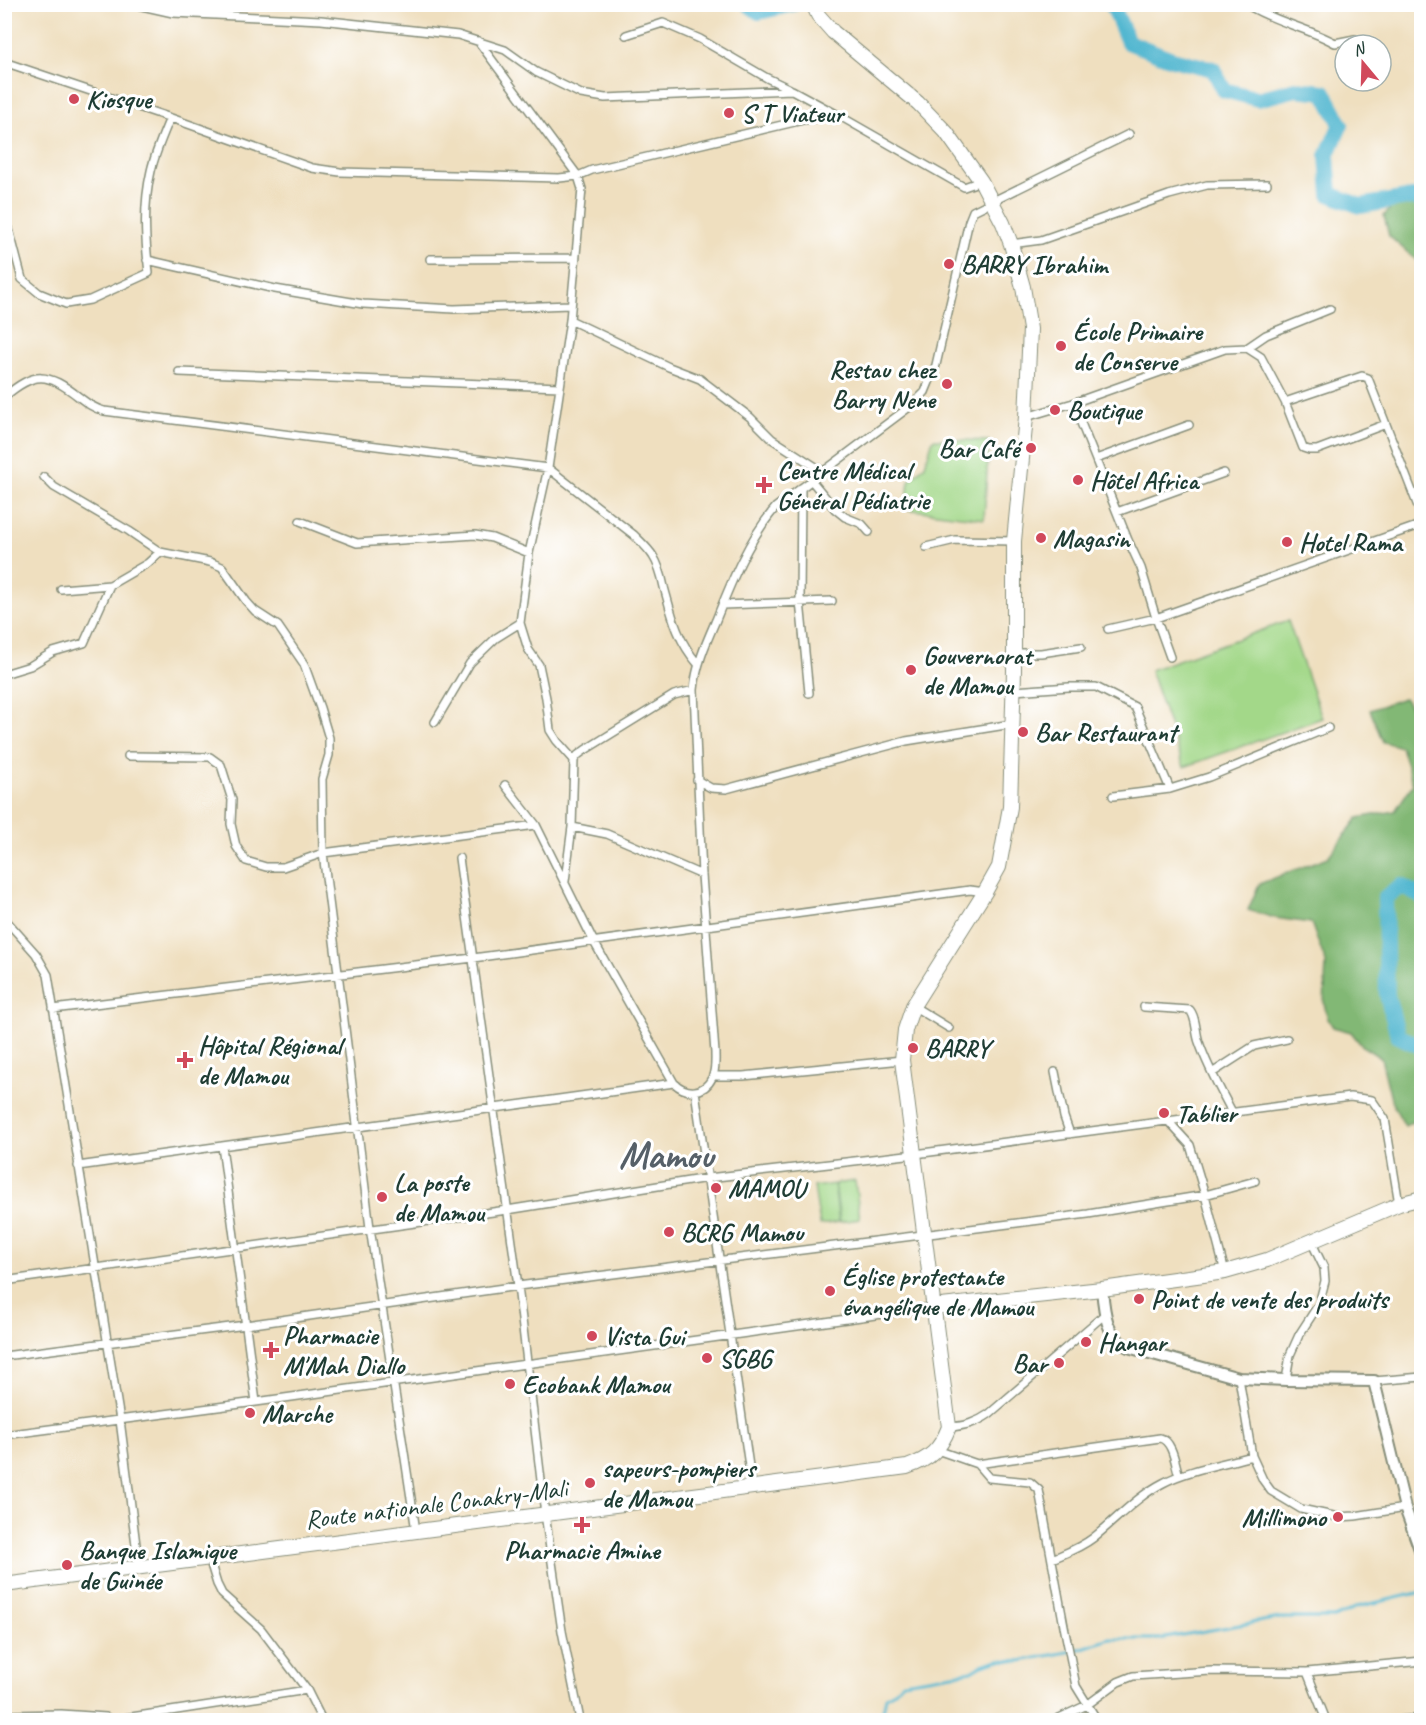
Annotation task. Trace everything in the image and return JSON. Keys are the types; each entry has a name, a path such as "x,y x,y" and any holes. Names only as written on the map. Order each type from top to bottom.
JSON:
{"highway":[{"path":"813,4 818,15 833,32 918,103 939,125 981,181 993,202 1011,244 1023,287 1030,329 1026,417 1014,541 1014,691 1010,807 999,867 913,1006 905,1030 902,1060 949,1427 937,1450"},
{"path":"932,1307 1102,1289 1225,1272 1267,1260 1399,1204 1422,1198"},
{"name":"Route nationale Conakry-Mali","path":"6,1585 907,1467 923,1461 937,1450"}],"street":[{"path":"133,4 173,13 344,23 458,35 505,50 536,72 581,94 604,99 792,90"},
{"path":"1246,4 1333,42"},
{"path":"627,35 663,23 700,39 964,187 981,181"},
{"path":"478,41 578,176 582,189 570,320 548,468 529,553 520,623 528,649 539,665 550,730 574,760"},
{"path":"4,62 312,168 340,172 559,178 578,176 592,170 792,123 838,115"},
{"path":"9,229 22,279 39,293 66,304 90,300 149,273 145,208 151,170 170,118"},
{"path":"505,785 536,825 594,942 675,1083 687,1092 695,1091 709,1083 716,1065 702,875 694,690 698,664 722,605 743,558 765,520 776,507 912,405 925,392 936,365 971,215 976,208 993,202 1129,134"},
{"path":"1011,244 1041,240 1169,195 1207,185 1267,184"},
{"path":"430,259 575,258"},
{"path":"147,261 275,289 363,304 454,309 570,306"},
{"path":"1026,417 1073,403 1226,349 1247,348 1266,335 1330,309"},
{"path":"570,320 669,367 700,379 750,417 772,439 822,471"},
{"path":"1247,348 1261,357 1285,402 1303,447 1317,450 1386,424"},
{"path":"179,372 560,387"},
{"path":"4,397 22,383 43,376 54,380 94,408 104,411 548,468 634,535 654,557 661,573 676,628 687,651 698,664"},
{"path":"1108,629 1156,618 1421,526 1419,509 1368,378 1362,376 1285,402"},
{"path":"1073,403 1128,540 1142,567 1170,657"},
{"path":"1096,459 1189,425"},
{"path":"1117,512 1224,473"},
{"path":"44,477 54,487 160,552 210,562 222,567 251,606 278,626 304,664 329,738 329,755 322,779 323,852 370,1228 416,1531"},
{"path":"811,480 835,509 844,517 862,524 868,532"},
{"path":"801,488 800,601 809,693"},
{"path":"300,521 357,543 475,535 492,538 529,553"},
{"path":"926,547 955,540 1014,541"},
{"path":"61,589 110,585 148,563 160,552"},
{"path":"4,674 30,666 53,652 84,643 110,585"},
{"path":"722,605 832,601"},
{"path":"435,722 470,663 496,638 520,623"},
{"path":"1014,653 1041,653 1081,647"},
{"path":"1014,691 1096,687 1135,707 1170,789"},
{"path":"564,882 572,827 574,760 585,750 674,695 694,690"},
{"path":"697,780 711,788 726,789 906,741 1012,724"},
{"path":"1113,796 1170,789 1209,777 1328,728"},
{"path":"128,756 210,757 220,765 232,800 231,824 236,846 246,861 266,867 284,867 323,852 536,825"},
{"path":"572,827 599,831 702,875"},
{"path":"459,858 518,1286 545,1514 567,1659 580,1720"},
{"path":"53,1009 473,958 970,890 985,892"},
{"path":"4,918 36,954 48,975 120,1420 139,1568"},
{"path":"913,1006 949,1028"},
{"path":"1144,1007 1190,1010 1194,1015 1198,1040 1232,1112"},
{"path":"1212,1073 1254,1046 1287,1039"},
{"path":"713,1076 743,1076 902,1060"},
{"path":"1055,1072 1064,1117 1070,1134"},
{"path":"78,1166 675,1083"},
{"path":"695,1091 752,1487"},
{"path":"4,1281 507,1210 708,1179 1350,1097 1372,1100 1385,1119 1399,1204"},
{"path":"1167,1121 1190,1145 1225,1272"},
{"path":"222,1146 256,1402"},
{"path":"4,1356 246,1325 518,1286 1088,1214 1205,1195 1255,1181"},
{"path":"1286,1380 1290,1355 1299,1335 1319,1304 1324,1281 1324,1268 1311,1241"},
{"path":"1102,1289 1104,1315 1121,1344 1239,1378 1374,1381 1422,1377"},
{"path":"4,1435 932,1307"},
{"path":"949,1427 977,1422 989,1414 1104,1315"},
{"path":"1239,1378 1252,1456 1271,1491 1301,1509 1338,1517 1405,1508"},
{"path":"1374,1381 1405,1508 1417,1530 1422,1555"},
{"path":"937,1450 977,1464 1160,1438 1169,1444 1179,1476"},
{"path":"1052,1559 1080,1547 1143,1495 1164,1483 1179,1476 1252,1456"},
{"path":"977,1464 989,1478 1030,1482 1039,1490 1072,1669 1077,1686 1096,1720"},
{"path":"209,1558 222,1594 261,1629 307,1690 322,1720"},
{"path":"4,1561 6,1585"},
{"path":"1055,1720 1087,1705 1118,1682 1133,1676 1211,1671 1307,1672 1422,1661"},
{"path":"1307,1672 1326,1720"},
{"path":"4,1716 61,1714 106,1717 111,1720 307,1690"},
{"path":"1400,1720 1422,1718"}],"green space":[{"path":"1422,194 1421,264 1389,236 1384,216 1401,195"},
{"path":"933,439 989,441 984,519 906,509 909,481 925,465"},
{"path":"1288,621 1322,718 1184,767 1150,670"},
{"path":"1404,698 1422,720 1422,1116 1405,1126 1392,1103 1381,1058 1362,1046 1351,1032 1333,1027 1328,1019 1324,1004 1326,963 1311,923 1275,918 1248,910 1259,884 1328,857 1358,818 1395,811 1413,784 1401,747 1383,742 1370,710"},
{"path":"855,1181 860,1219 840,1222 835,1184"},
{"path":"834,1184 839,1222 820,1225 814,1187"}],"waterway":[{"path":"748,4 759,12 793,4"},
{"path":"1112,4 1128,42 1172,59 1213,69 1224,90 1258,99 1296,89 1324,92 1341,124 1327,156 1330,194 1360,206 1413,197 1422,201"},
{"path":"1422,897 1401,886 1385,898 1387,995 1398,1036 1422,1047"},
{"path":"874,1720 883,1710 886,1697 903,1682 972,1671 999,1660 1020,1661 1073,1651 1110,1639 1159,1639 1280,1618 1334,1618 1357,1607 1422,1592"}],"place":[{"name":"Kiosque","path":"74,99"},
{"name":"S T Viateur","path":"729,113"},
{"name":"BARRY Ibrahim","path":"949,264"},
{"name":"École Primaire de Conserve","path":"1061,346"},
{"name":"Restau chez Barry Nene","path":"947,384"},
{"name":"Boutique","path":"1055,410"},
{"name":"Bar Café","path":"1031,448"},
{"name":"Hôtel Africa","path":"1078,480"},
{"name":"Centre Médical Général Pédiatrie","path":"764,485"},
{"name":"Magasin","path":"1041,538"},
{"name":"Hotel Rama","path":"1287,542"},
{"name":"Gouvernorat de Mamou","path":"911,670"},
{"name":"Bar Restaurant","path":"1023,732"},
{"name":"BARRY","path":"913,1048"},
{"name":"Hôpital Régional de Mamou","path":"185,1060"},
{"name":"Tablier","path":"1164,1113"},
{"name":"MAMOU","path":"716,1188"},
{"name":"La poste de Mamou","path":"382,1197"},
{"name":"BCRG Mamou","path":"669,1232"},
{"name":"Église protestante évangélique de Mamou","path":"830,1291"},
{"name":"Point de vente des produits","path":"1139,1299"},
{"name":"Vista Gui","path":"592,1336"},
{"name":"Hangar","path":"1086,1342"},
{"name":"Pharmacie M'Mah Diallo","path":"271,1350"},
{"name":"SGBG","path":"707,1358"},
{"name":"Bar","path":"1059,1363"},
{"name":"Ecobank Mamou","path":"510,1384"},
{"name":"Marche","path":"250,1413"},
{"name":"sapeurs-pompiers de Mamou","path":"590,1483"},
{"name":"Millimono","path":"1338,1517"},
{"name":"Pharmacie Amine","path":"582,1525"},
{"name":"Banque Islamique de Guinée","path":"67,1565"}],"district":[{"name":"Mamou","path":"666,1155"}]}
